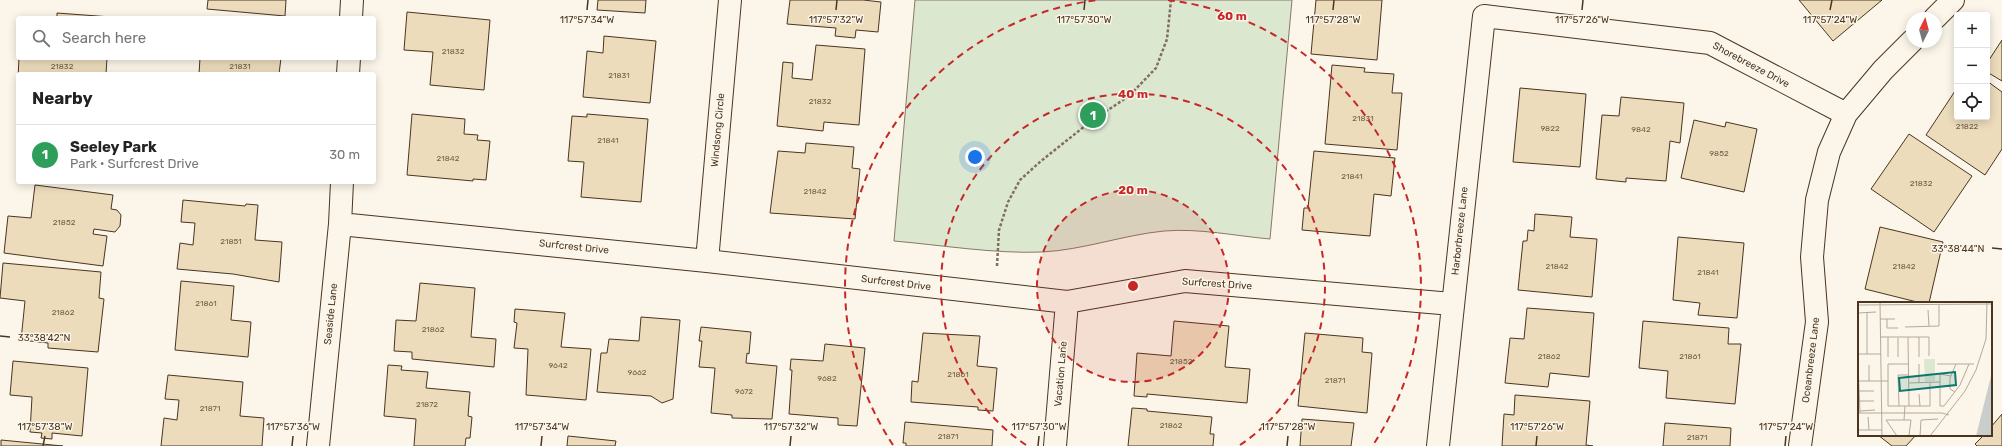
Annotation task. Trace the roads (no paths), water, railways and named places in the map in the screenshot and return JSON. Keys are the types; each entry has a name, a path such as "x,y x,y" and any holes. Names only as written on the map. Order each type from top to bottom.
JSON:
{"street":[{"path":"352,0 352,16"},
{"name":"Windsong Circle","path":"707,261 730,0"},
{"path":"1941,12 1953,0"},
{"name":"Shorebreeze Drive","path":"1484,16 1710,43 1846,114"},
{"name":"Harborbreeze Lane","path":"1438,446 1484,16"},
{"name":"Oceanbreeze Lane","path":"1800,446 1817,322 1812,257 1817,200 1829,152 1846,114 1883,70 1906,47"},
{"path":"348,72 349,60"},
{"name":"Seaside Lane","path":"318,446 340,224 342,184"},
{"name":"Surfcrest Drive","path":"340,224 707,261 1067,302 1185,281 1452,304"},
{"name":"Vacation Lane","path":"1055,446 1067,302"}],"place":[{"name":"Seeley Park","path":"1093,115"}]}
